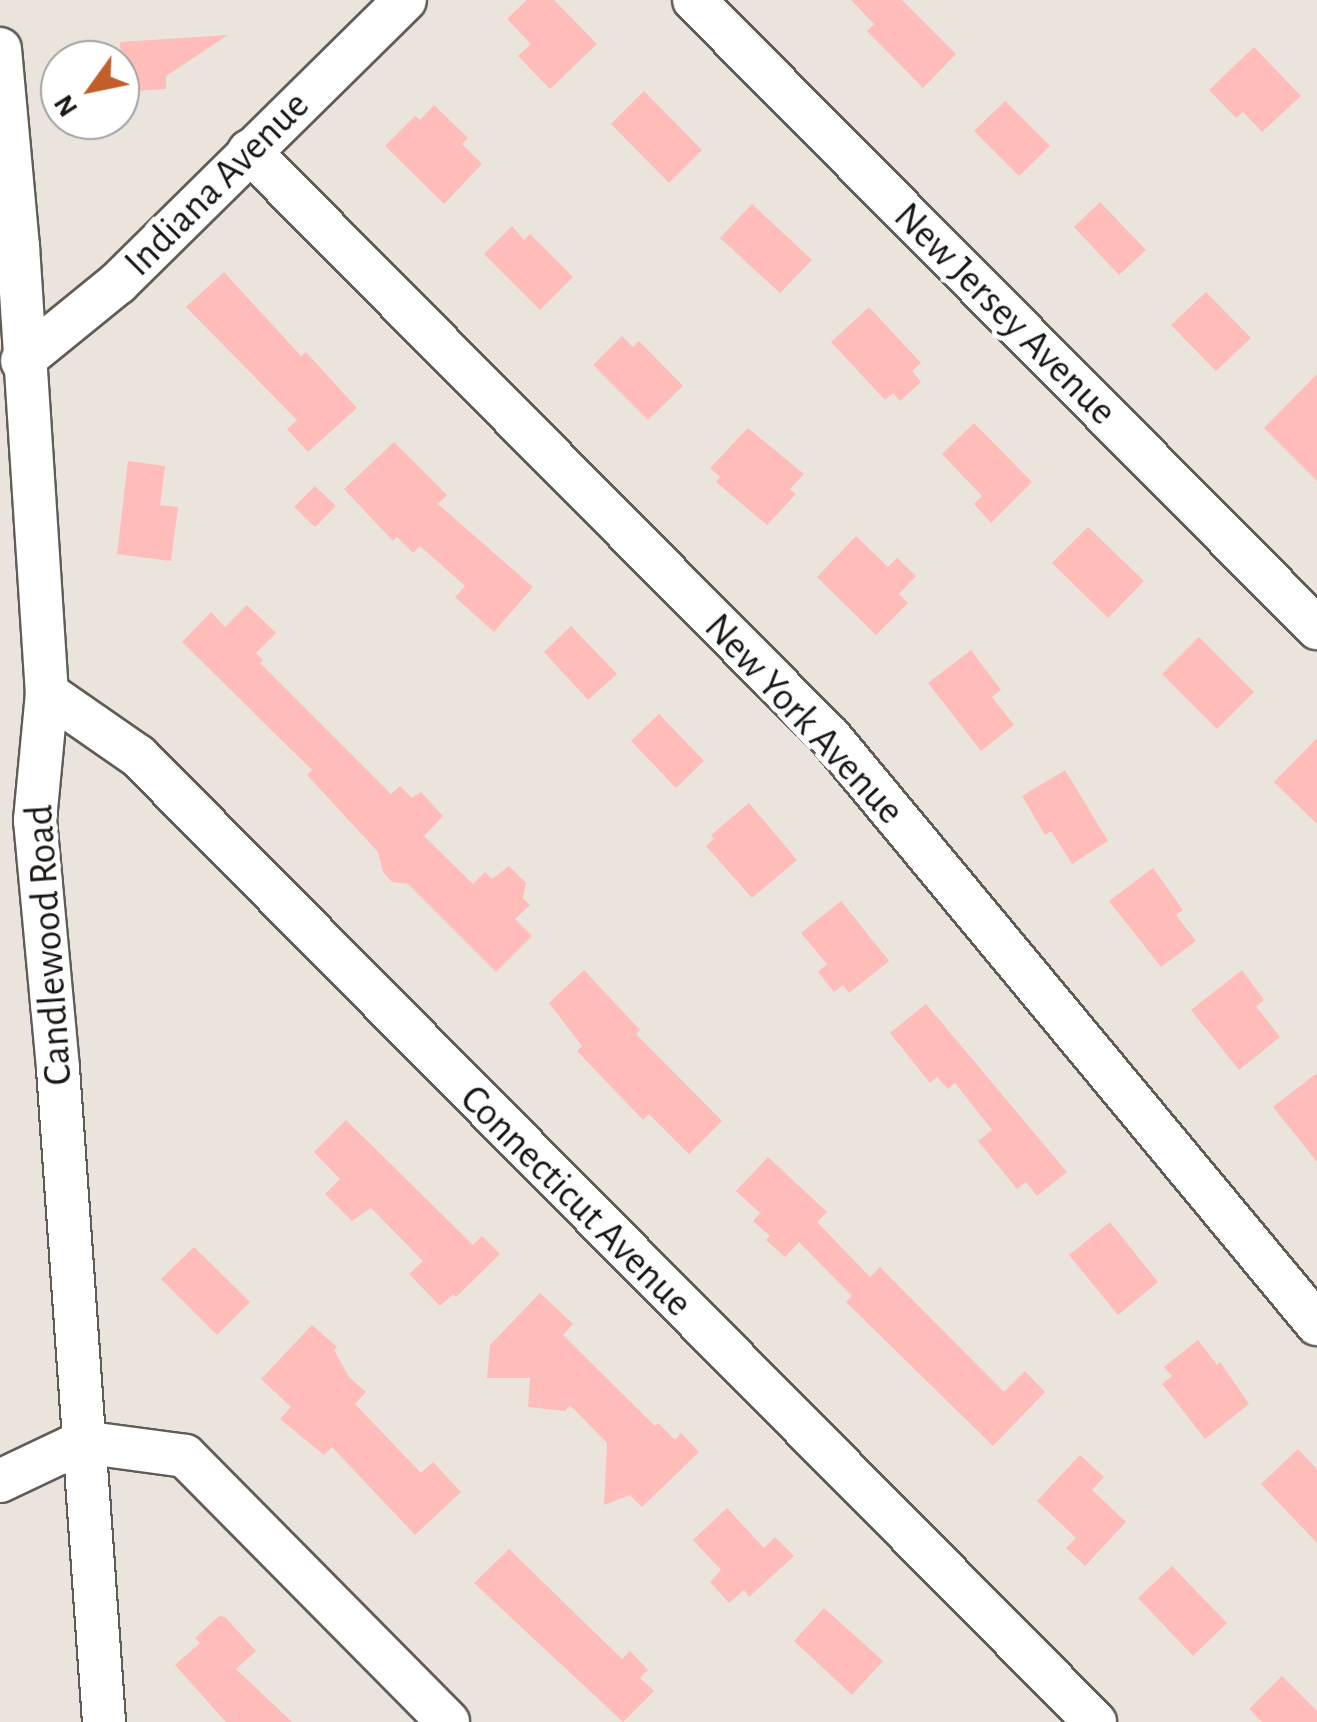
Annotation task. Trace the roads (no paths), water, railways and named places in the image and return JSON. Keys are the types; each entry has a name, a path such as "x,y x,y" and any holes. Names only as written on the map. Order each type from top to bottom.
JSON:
{"street":[{"name":"Indiana Avenue","path":"22,360 118,282 405,0"},
{"name":"New Jersey Avenue","path":"694,0 1317,628"},
{"name":"Candlewood Road","path":"0,49 9,252 22,360 46,693 17,831 58,1070 104,1722"},
{"name":"New York Avenue","path":"249,152 830,737 1317,1324"},
{"name":"Connecticut Avenue","path":"46,693 138,756 1095,1722"},
{"path":"0,1481 82,1442 185,1456 448,1722"}]}
